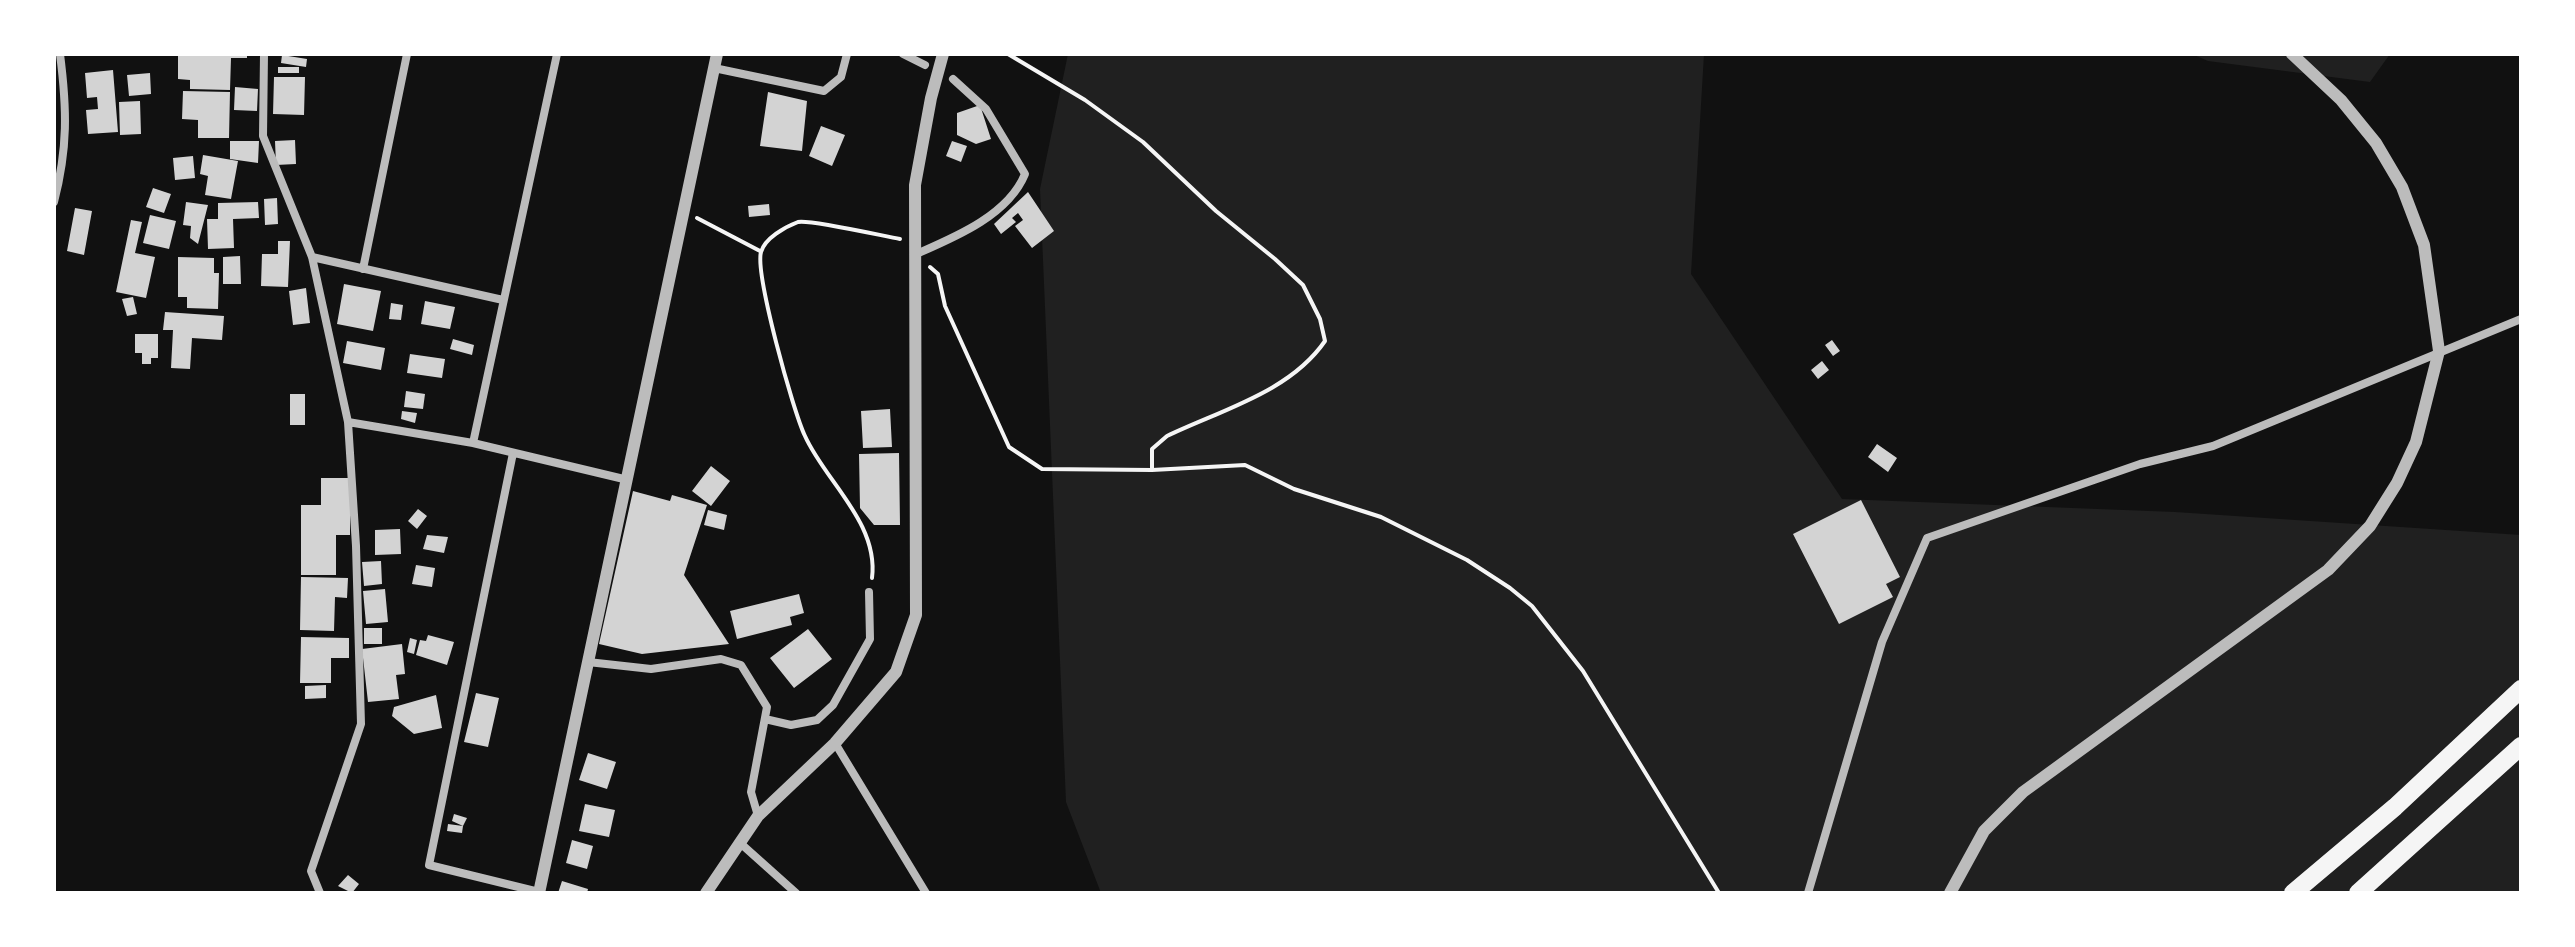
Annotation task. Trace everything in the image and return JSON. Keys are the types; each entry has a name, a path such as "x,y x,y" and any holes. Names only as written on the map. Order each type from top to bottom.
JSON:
{"highway":[{"path":"2293,893 2395,807 2521,689"},
{"path":"2358,893 2521,746"}],"street":[{"path":"54,202 66,158 67,110 60,54"},
{"path":"264,54 263,136 312,257 348,422 361,724 311,871 320,893"},
{"path":"363,269 407,54"},
{"path":"473,443 557,54"},
{"path":"513,453 429,865 539,892 717,54"},
{"path":"714,68 824,91 841,77 847,54"},
{"path":"903,54 925,65"},
{"path":"706,893 738,841 758,816 835,743 896,672 916,615 915,185 931,98 943,54"},
{"path":"1950,893 1984,831 2023,792 2328,570 2370,526 2416,442 2439,351 2424,245 2402,187 2376,143 2341,100 2292,54"},
{"path":"914,255 983,221 1020,187 1025,174 986,109 953,79"},
{"path":"312,257 503,300"},
{"path":"1808,893 1882,642 1927,538 2021,508 2140,464 2213,446 2521,319"},
{"path":"348,422 473,443 628,480"},
{"path":"765,719 791,725 817,720 833,705 870,639 869,592"},
{"path":"588,662 651,669 721,659 741,665 767,707 751,792 758,816"},
{"path":"835,743 926,893"},
{"path":"738,841 796,893"}],"path":[{"path":"1008,54 1085,100 1143,142 1303,285 1320,319 1325,341 1309,363 1284,381 1167,436 1152,449 1152,470"},
{"path":"684,211 761,251"},
{"path":"869,592 873,566 858,518 804,436 762,289 761,251 775,234 801,221 914,241"},
{"path":"914,255 938,274 945,306 1009,447 1042,469 1152,470 1245,465 1294,489 1381,517 1467,560 1510,588 1532,606 1583,671 1719,893"}],"shaded area":[{"path":"1068,54 1704,54 1691,274 1842,499 2175,512 2521,535 2521,893 1101,893 1066,802 1040,189"},
{"path":"2192,54 2390,54 2370,82 2208,61"}],"building":[{"path":"178,54 247,54 247,58 231,58 230,90 190,89 190,80 178,79"},
{"path":"282,55 307,59 306,67 281,63"},
{"path":"278,67 299,67 299,73 278,73"},
{"path":"113,70 118,132 88,134 86,110 98,109 97,97 87,98 85,73"},
{"path":"150,73 151,94 129,96 127,75"},
{"path":"274,77 305,77 304,115 273,114"},
{"path":"235,87 258,89 257,111 234,110"},
{"path":"183,91 230,92 229,138 198,138 198,120 182,119"},
{"path":"768,92 807,101 802,151 760,146"},
{"path":"140,101 141,134 120,135 119,102"},
{"path":"980,105 991,139 976,144 957,135 957,113"},
{"path":"821,126 845,135 832,166 809,156"},
{"path":"295,140 296,164 276,165 275,141"},
{"path":"230,141 259,141 258,163 230,159"},
{"path":"952,141 967,146 961,162 946,156"},
{"path":"203,155 238,161 231,199 205,195 208,176 200,174"},
{"path":"193,156 195,178 175,180 173,158"},
{"path":"153,188 171,194 164,213 146,207"},
{"path":"1028,192 1054,231 1032,248 1015,226 1023,220 1018,213 1012,218 1016,222 1001,234 994,224"},
{"path":"277,198 278,224 265,225 264,199"},
{"path":"186,202 208,205 198,244 190,238 191,226 183,225"},
{"path":"258,202 259,218 233,219 234,248 208,249 207,219 218,219 218,203"},
{"path":"769,204 770,215 749,217 748,206"},
{"path":"75,208 92,211 84,255 67,251"},
{"path":"150,215 176,221 169,249 143,243"},
{"path":"131,220 142,222 135,253 155,257 146,298 116,292"},
{"path":"278,241 290,241 288,287 261,286 262,254 278,254"},
{"path":"240,256 241,284 223,284 223,257"},
{"path":"178,257 214,258 214,273 219,273 218,309 187,308 187,297 178,297"},
{"path":"344,284 381,291 373,331 337,324"},
{"path":"306,288 310,323 293,325 289,291"},
{"path":"133,297 137,314 127,316 122,299"},
{"path":"425,301 455,307 450,329 421,324"},
{"path":"391,303 403,305 401,320 389,319"},
{"path":"165,312 224,316 222,340 192,338 190,369 171,368 173,330 163,330"},
{"path":"135,334 158,334 158,358 151,358 151,364 142,364 142,353 135,353"},
{"path":"453,339 474,345 472,355 450,349"},
{"path":"1832,340 1840,351 1833,356 1825,345"},
{"path":"347,341 385,348 381,370 343,363"},
{"path":"410,354 445,359 442,378 407,373"},
{"path":"1822,361 1829,370 1818,379 1811,370"},
{"path":"406,391 425,394 423,409 404,407"},
{"path":"290,394 305,394 305,425 290,425"},
{"path":"890,409 892,447 863,448 861,411"},
{"path":"402,411 417,413 415,423 401,419"},
{"path":"1877,444 1897,458 1888,472 1868,457"},
{"path":"899,453 900,525 874,525 860,508 859,454"},
{"path":"711,466 730,481 711,506 692,491"},
{"path":"321,478 350,478 350,535 336,535 336,575 301,575 301,505 321,505"},
{"path":"633,491 670,501 672,495 707,505 684,575 729,644 642,654 599,644"},
{"path":"1861,500 1900,577 1886,584 1893,597 1839,624 1793,534"},
{"path":"418,509 427,516 417,529 408,521"},
{"path":"708,510 727,515 724,530 704,525"},
{"path":"400,529 401,554 375,555 375,530"},
{"path":"427,535 448,537 444,553 423,549"},
{"path":"381,561 382,584 364,586 362,562"},
{"path":"416,565 435,568 432,587 412,584"},
{"path":"301,577 348,578 347,598 335,597 334,631 300,630"},
{"path":"385,589 388,622 366,624 363,591"},
{"path":"799,594 804,613 790,617 792,625 737,639 730,611"},
{"path":"364,628 382,628 382,644 364,644"},
{"path":"808,629 832,659 794,688 770,658"},
{"path":"428,635 454,642 447,665 416,655 420,640 426,641"},
{"path":"301,637 349,638 349,658 331,658 331,683 300,683"},
{"path":"410,638 417,640 414,654 407,652"},
{"path":"402,644 405,674 396,675 399,699 368,702 362,649"},
{"path":"326,685 326,698 305,699 305,686"},
{"path":"476,693 499,698 488,747 464,742"},
{"path":"436,695 442,728 414,734 392,716 394,707"},
{"path":"588,753 616,762 607,789 579,780"},
{"path":"585,804 615,810 609,837 579,831"},
{"path":"454,814 467,818 463,826 452,821"},
{"path":"448,824 463,826 462,833 447,831"},
{"path":"572,840 593,846 587,869 566,863"},
{"path":"348,875 359,884 352,893 338,886"},
{"path":"562,881 588,889 587,893 558,893"}]}
